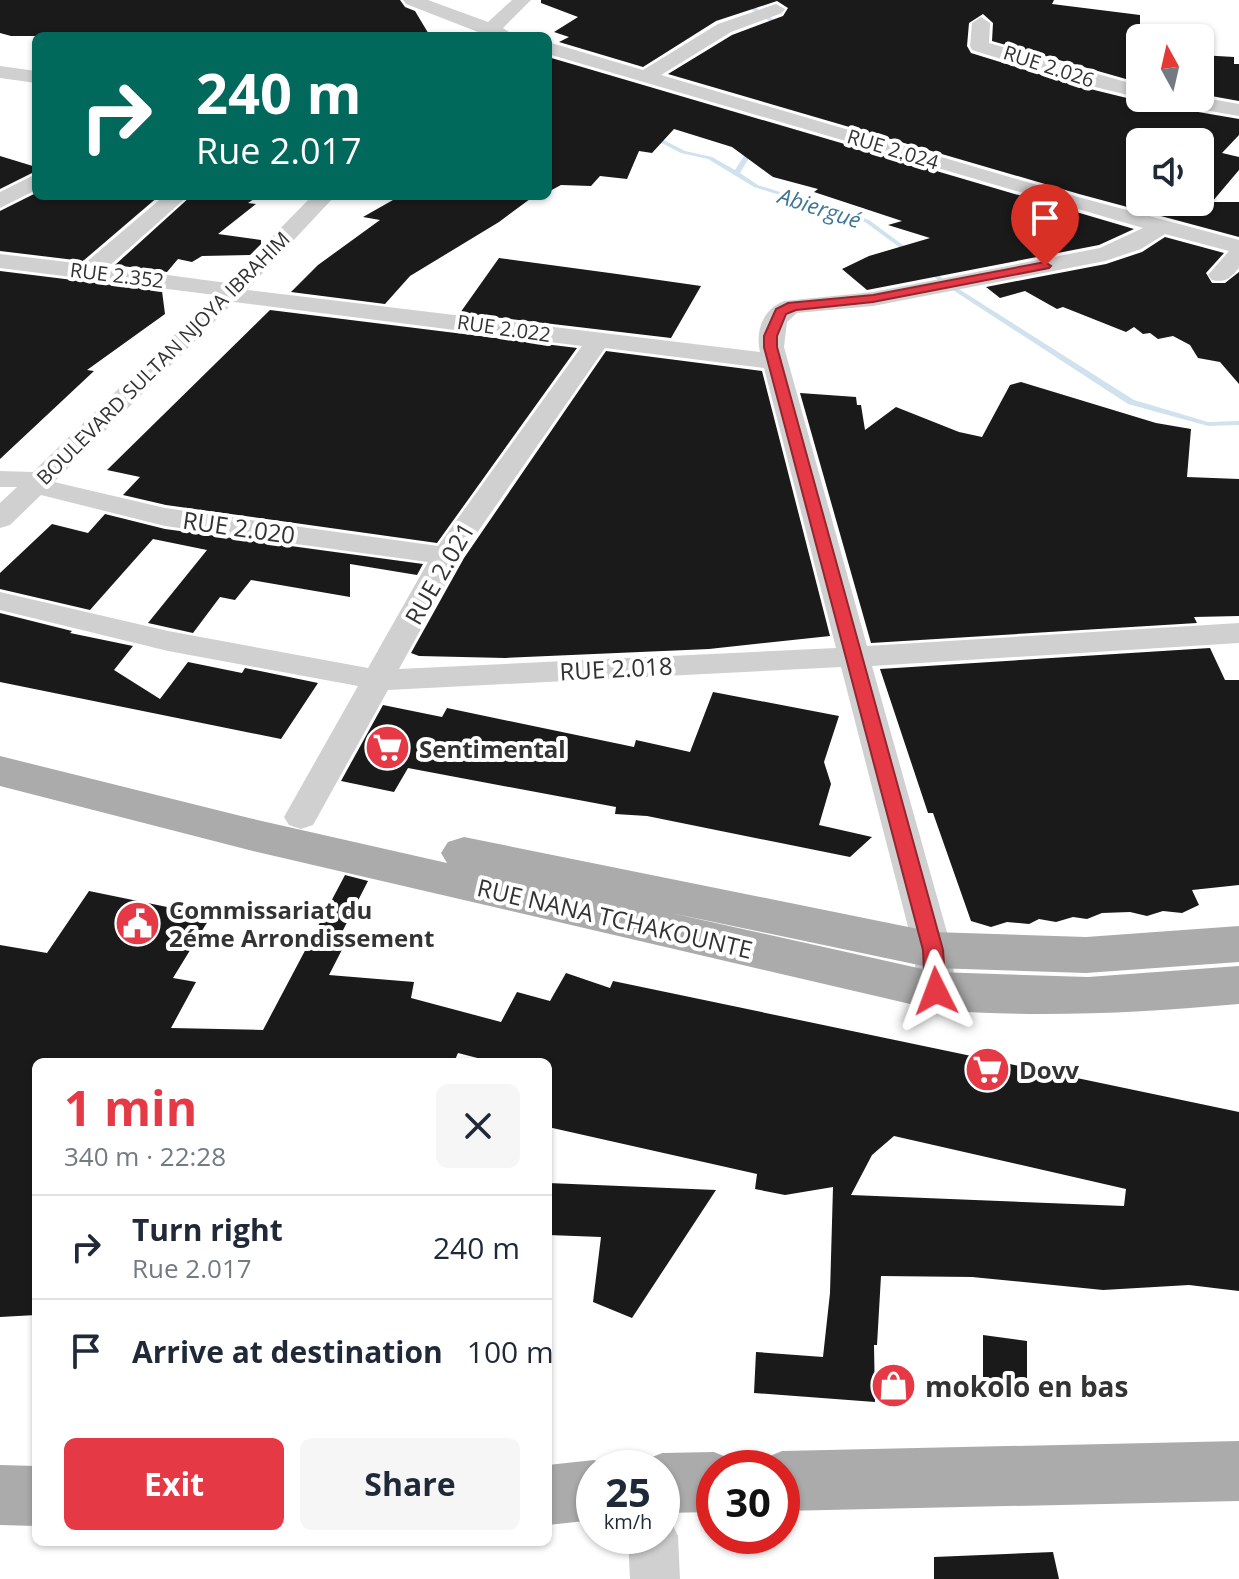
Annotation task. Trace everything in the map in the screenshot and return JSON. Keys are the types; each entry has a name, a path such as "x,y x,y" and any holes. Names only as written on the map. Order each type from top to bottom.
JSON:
{"main road":[{"name":"RUE NANA TCHAKOUNTE","path":"0,743 301,817 364,846"},
{"name":"RUE NANA TCHAKOUNTE","path":"0,771 364,846 934,971 1001,997 1126,996 1239,985"},
{"name":"RUE NANA TCHAKOUNTE","path":"934,971 995,956 1143,954 1239,944"},
{"path":"800,1481 1239,1471"},
{"path":"552,1495 576,1492"},
{"path":"0,1495 32,1496"}],"street":[{"path":"412,0 488,32"},
{"path":"495,32 522,0"},
{"path":"647,76 712,34 748,16 776,9"},
{"name":"RUE 2.026","path":"981,23 979,46 1126,88"},
{"name":"RUE 2.024","path":"552,49 1239,247"},
{"path":"0,72 32,76"},
{"path":"1214,106 1239,110"},
{"path":"0,201 32,183"},
{"path":"90,271 172,200"},
{"name":"BOULEVARD SULTAN NJOYA IBRAHIM","path":"0,519 118,401 232,295 320,200"},
{"path":"934,971 771,347 775,319 784,308 873,299 1105,254 1133,244 1161,227"},
{"path":"1220,275 1239,254"},
{"name":"RUE 2.352","path":"0,261 220,288 232,295"},
{"name":"RUE 2.022","path":"232,295 776,362"},
{"name":"RUE 2.021","path":"301,817 446,556 597,342"},
{"name":"RUE 2.020","path":"0,479 25,478 34,485 165,517 446,556"},
{"name":"RUE 2.018","path":"0,601 181,643 378,680 853,657 1239,633"},
{"path":"654,1554 655,1579"}],"building":[{"path":"0,0 400,0 405,7 415,11 428,32 32,32 32,36 0,33"},
{"path":"541,0 1054,0 1052,4 1140,15 1140,24 1126,24 1126,79 992,41 993,23 983,14 969,23 967,46 971,53 1126,98 1126,112 1198,112 1239,119 1239,135 1222,153 1239,157 1239,170 1214,200 1214,128 1126,128 1126,207 668,74 732,35 783,16 788,8 777,1 716,21 643,67 559,42 569,37 554,32 578,17 541,3"},
{"path":"1214,56 1234,57 1234,64 1239,64 1239,101 1214,97"},
{"path":"552,58 1134,229 1099,245 867,290 842,269 869,256 930,238 888,225 902,221 814,192 818,189 773,177 732,147 674,129 652,153 639,151 627,179 600,176 591,186 561,185 552,190"},
{"path":"0,156 32,166 32,173 0,189"},
{"path":"32,195 32,200 154,200 83,261 0,251 0,211"},
{"path":"187,200 252,200 248,203 256,204 218,234 261,240 250,255 202,256 192,262 178,259 167,272 115,265"},
{"path":"393,200 529,200 499,222 410,276 385,304 291,292 318,265 380,220 363,217"},
{"path":"1214,202 1239,202 1239,237 1161,216 1214,216"},
{"path":"1165,237 1224,253 1206,273 1212,283 1225,283 1239,272 1239,384 1220,362 1198,358 1190,345 1173,336 1158,339 1134,327 1126,332 1063,307 1057,309 1025,291 1000,298 986,287 1106,264 1142,252"},
{"path":"499,258 701,286 671,338 460,313"},
{"path":"0,271 162,291 165,314 87,370 94,371 0,459"},
{"path":"270,310 577,348 437,543 166,505 123,495 140,477 107,470"},
{"path":"606,351 762,371 830,636 709,649 505,658 419,656 411,653 464,558"},
{"path":"1021,382 1156,423 1191,429 1187,477 1239,479 1239,616 1194,617 1197,623 871,643 800,393 856,397 857,405 861,405 865,430 896,407 959,432 982,437 1010,385"},
{"path":"105,514 165,529 423,564 417,575 350,564 350,597 251,580 235,600 220,597 193,633 148,623 207,550 153,539 90,610 0,589 0,573 52,524 88,533"},
{"path":"0,613 72,631 70,633 133,646 114,670 160,699 188,662 242,673 245,668 318,683 281,739 0,682"},
{"path":"1210,648 1225,680 1239,680 1239,885 1192,890 1199,905 1182,913 1163,911 1147,916 1130,912 1102,913 1087,919 1073,917 1056,922 1039,919 1029,924 1007,922 991,927 971,921 933,813 928,813 880,669"},
{"path":"713,692 839,716 824,762 831,784 819,825 872,837 850,857 647,816 615,814 616,807 408,768 394,792 341,781 383,705 442,717 447,708 634,747 636,740 690,752"},
{"path":"345,875 368,881 340,936 348,938 329,975 414,982 411,998 501,1022 517,992 550,1001 566,973 610,988 613,981 1239,1112 1239,1291 1189,1285 1103,1290 972,1277 881,1276 877,1345 874,1345 875,1402 754,1393 756,1352 823,1357 830,1293 833,1187 785,1195 755,1189 757,1174 552,1128 552,1058 477,1058 458,1053 456,1058 32,1058 32,1315 0,1317 0,945 47,953 89,891 211,916 173,978 196,982 171,1028 263,1030","holes":["894,1136 1126,1189 1124,1206 851,1195 872,1155"]},
{"path":"552,1183 716,1190 632,1318 593,1302 601,1237 552,1235"},
{"path":"983,1335 1027,1341 1027,1382 983,1378"},
{"path":"1053,1552 1059,1579 934,1579 934,1557"}],"waterway":[{"path":"740,0 782,27"},
{"name":"Abiergué","path":"654,137 683,152 710,158 736,174"},
{"path":"736,174 753,146"},
{"name":"Abiergué","path":"736,174 756,186 867,221 912,254"},
{"name":"Abiergué","path":"927,267 941,280 1131,402 1208,424 1239,423"}],"place":[{"name":"Sentimental","path":"388,748"},
{"name":"Commissariat du 2éme Arrondissement","path":"138,923"},
{"name":"Dovv","path":"988,1069"},
{"name":"mokolo en bas","path":"894,1386"}],"route":[{"path":"936,991 933,950 840,610 771,347 771,336 775,319 784,308 873,299 1045,266"}]}
